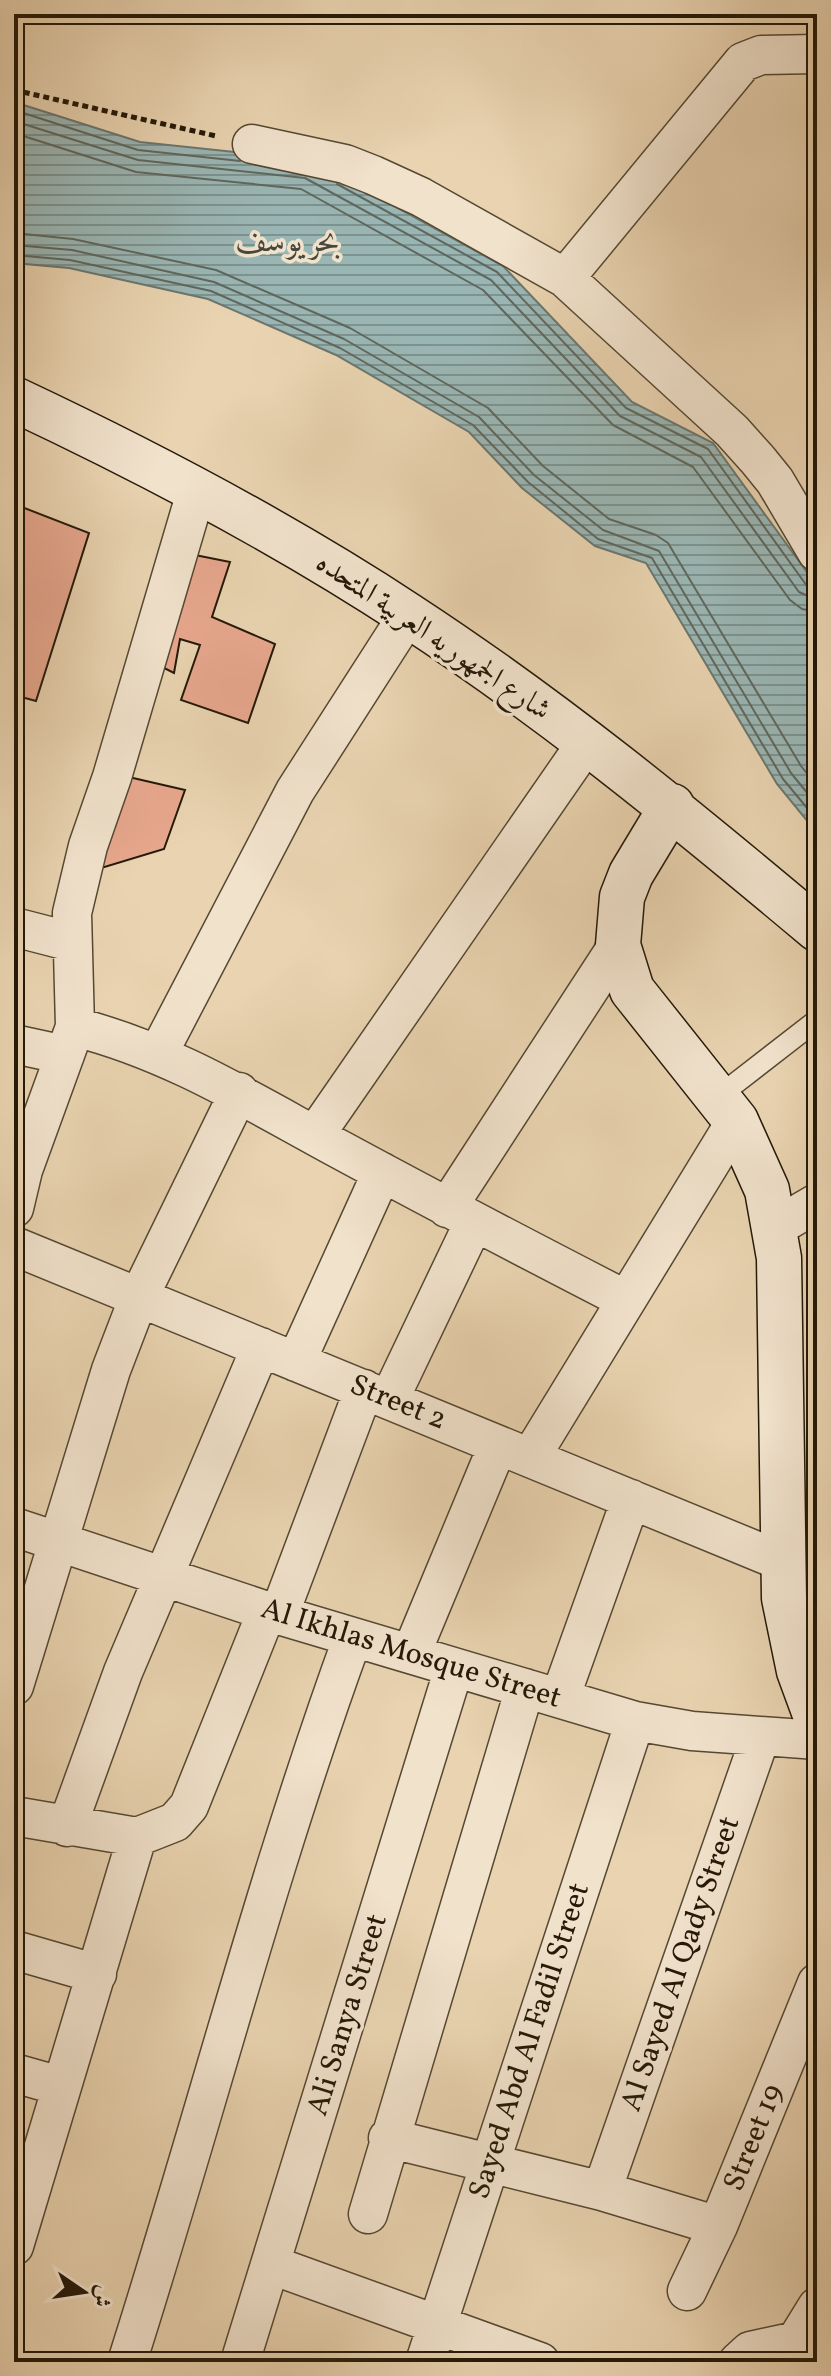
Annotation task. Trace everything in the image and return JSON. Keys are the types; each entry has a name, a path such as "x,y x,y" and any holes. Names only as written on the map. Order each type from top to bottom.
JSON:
{"street":[{"path":"565,278 743,62 761,55 817,54"},
{"path":"252,144 331,161 373,175 421,197 579,287 732,431 775,481 817,552"},
{"name":"شارع الجمهوريه العربية المتحده","path":"14,399 197,489 408,615 672,806 817,929"},
{"path":"14,1208 23,1170 70,1041 72,913 88,846 112,777 197,489"},
{"path":"159,1052 295,791 408,615"},
{"path":"315,1135 587,742"},
{"path":"672,806 626,886 617,921 618,945 632,990 728,1108 767,1190 776,1227 781,1561 790,1635 817,1720"},
{"path":"14,927 72,942"},
{"path":"14,1816 137,1837 175,1822 189,1806 273,1613 460,1215 618,945"},
{"path":"14,1044 70,1041 159,1052 239,1092 460,1215 624,1299"},
{"path":"14,1686 111,1370 139,1297 239,1092"},
{"path":"411,1654 514,1451 624,1299 728,1108"},
{"path":"296,1362 382,1172"},
{"path":"776,1227 817,1203"},
{"name":"Street 2","path":"14,1246 781,1561"},
{"path":"67,1827 123,1672 261,1347"},
{"path":"368,2214 388,2138 542,1693 631,1499"},
{"name":"Al Ikhlas Mosque Street","path":"14,1527 273,1613 635,1721 760,1738 817,1740"},
{"path":"127,2362 188,2171 269,1882 353,1637"},
{"name":"Ali Sanya Street","path":"240,2362 454,1668"},
{"name":"Sayed Abd Al Fadil Street","path":"425,2362 635,1721"},
{"name":"Al Sayed Al Qady Street","path":"602,2191 760,1738"},
{"path":"14,2246 22,2195 97,1974 137,1837"},
{"path":"14,1950 97,1974"},
{"name":"Street 19","path":"687,2291 718,2226 817,1983"},
{"path":"14,2073 60,2086"},
{"path":"388,2138 602,2191 718,2226"},
{"path":"272,2265 540,2362"},
{"path":"738,2362 750,2351 796,2341 817,2307"}],"lane":[{"path":"728,1108 817,1020"}],"path":[{"path":"14,90 252,144"}],"water":[{"name":"بحر يوسف","path":"14,102 140,142 311,160 503,266 632,402 713,443 817,586 817,833 777,784 646,563 595,546 522,488 469,432 336,355 208,299 69,268 14,263"}],"building":[{"path":"14,504 89,533 36,701 14,695"},
{"path":"195,555 230,562 212,617 275,644 248,723 181,700 200,645 180,639 174,673 160,666"},
{"path":"120,775 185,790 164,849 88,872"}]}
